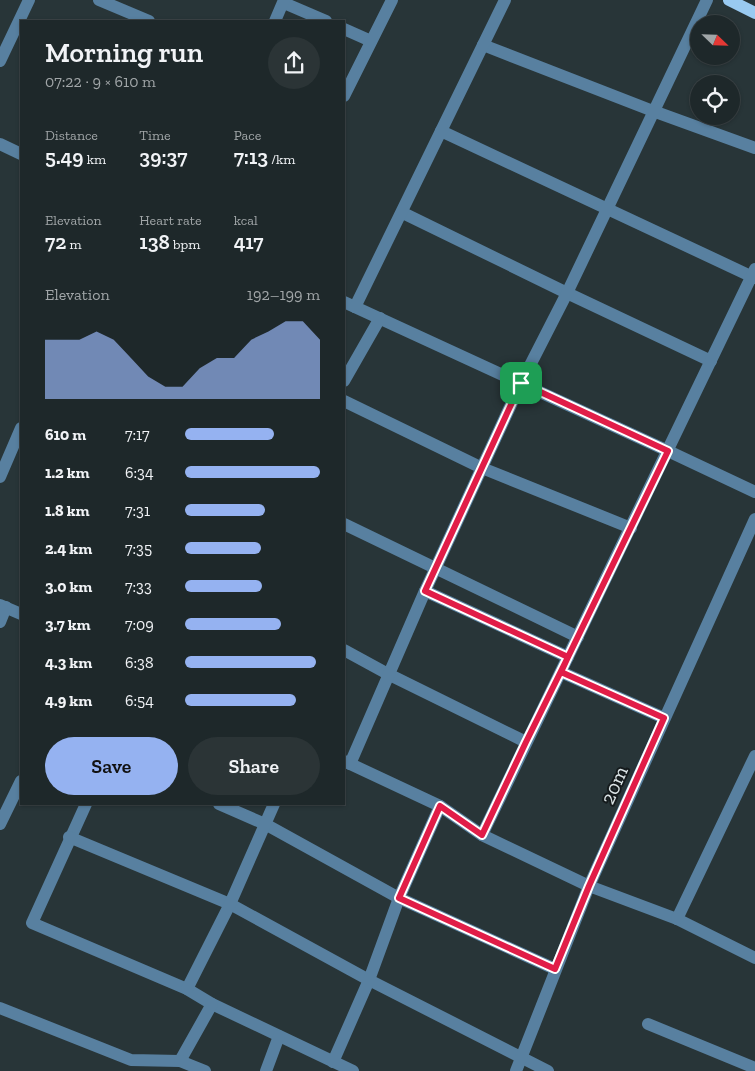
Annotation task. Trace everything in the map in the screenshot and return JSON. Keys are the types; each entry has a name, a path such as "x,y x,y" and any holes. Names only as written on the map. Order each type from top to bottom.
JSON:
{"main road":[{"path":"729,0 755,13"}],"street":[{"path":"0,62 29,0"},
{"path":"99,0 147,20"},
{"path":"345,94 392,0"},
{"path":"505,0 403,213 350,304 755,492"},
{"path":"707,0 567,293 521,383 347,762 440,806 482,835 589,886 678,919 755,958"},
{"path":"275,20 284,2 324,20"},
{"path":"345,29 371,41"},
{"path":"483,45 653,111 755,148"},
{"path":"441,131 754,274 482,835"},
{"path":"0,144 20,154"},
{"path":"403,213 711,361"},
{"path":"345,379 380,318"},
{"path":"345,401 482,468 631,528"},
{"path":"0,477 20,430"},
{"name":"20m","path":"516,1071 589,886 755,519"},
{"path":"345,524 578,637"},
{"path":"425,591 568,657"},
{"path":"0,622 3,606 20,614"},
{"path":"345,651 388,674 526,742"},
{"path":"561,672 664,718"},
{"path":"678,919 755,756"},
{"path":"0,824 20,783"},
{"path":"86,805 32,923 187,989 212,1004 353,1071"},
{"path":"221,805 266,824 399,898 555,969"},
{"path":"187,989 230,904 274,805"},
{"path":"333,1062 368,980 399,898 440,806"},
{"path":"70,838 230,904 368,980 548,1071"},
{"path":"180,1061 212,1004"},
{"path":"0,1008 131,1060 180,1061 205,1071"},
{"path":"648,1024 755,1068"},
{"path":"266,1071 279,1036"}],"route":[{"path":"521,383 668,451 561,672 664,718 589,886 555,969 399,898 440,806 482,835 568,657 425,591 521,383"}]}
